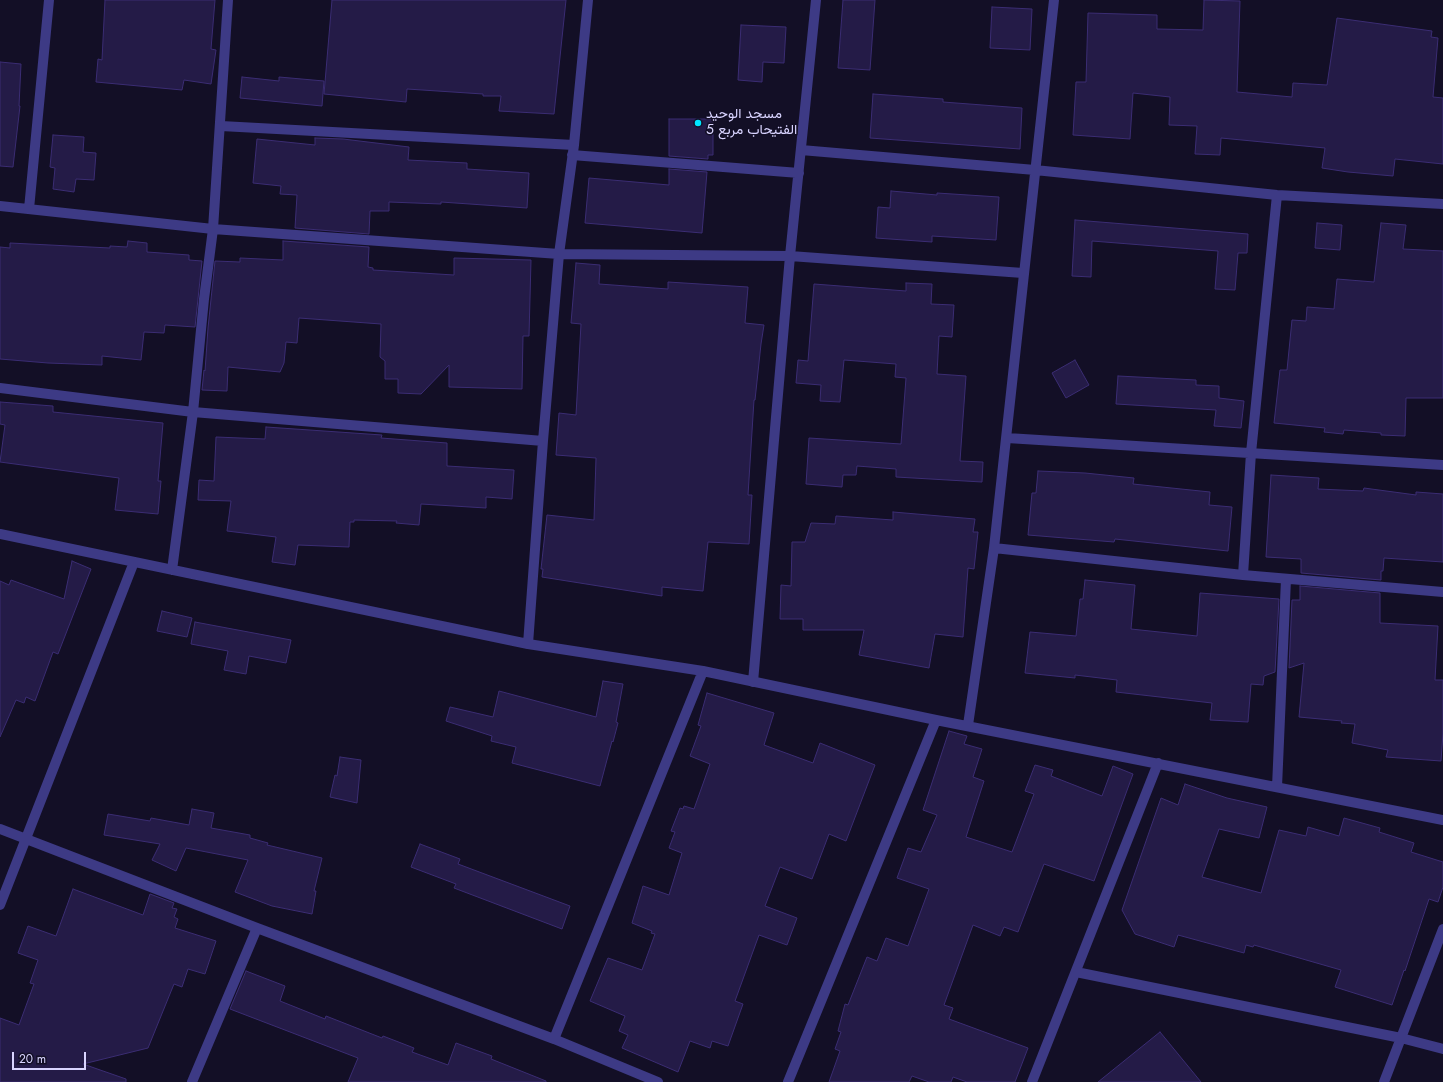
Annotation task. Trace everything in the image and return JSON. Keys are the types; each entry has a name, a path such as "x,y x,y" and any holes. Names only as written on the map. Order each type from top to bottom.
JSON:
{"street":[{"path":"29,209 49,0"},
{"path":"172,570 193,412 204,299 213,229 221,126 228,0"},
{"path":"528,644 559,254 573,150 588,0"},
{"path":"753,682 790,256 816,0"},
{"path":"968,725 994,548 1054,0"},
{"path":"221,126 573,150 799,173"},
{"path":"801,150 1036,170 1277,195 1443,204"},
{"path":"1243,575 1251,453 1277,195"},
{"path":"0,206 213,229 559,254 790,256 1023,273"},
{"path":"0,388 193,412 543,441"},
{"path":"1007,438 1443,465"},
{"path":"0,534 528,644 703,671 936,720 968,725 1443,820"},
{"path":"994,548 1243,575 1443,592"},
{"path":"0,905 134,562"},
{"path":"1277,787 1286,579"},
{"path":"554,1039 703,671"},
{"path":"788,1082 936,720"},
{"path":"1032,1082 1158,763"},
{"path":"0,829 257,928 554,1039 658,1082"},
{"path":"192,1082 257,928"},
{"path":"1384,1082 1443,929"},
{"path":"1076,972 1401,1038 1443,1049"}],"building":[{"path":"105,0 215,0 211,49 216,50 211,84 184,80 182,90 96,82 98,59 102,60"},
{"path":"332,0 566,0 554,114 499,111 501,96 483,96 483,94 407,89 406,102 324,94"},
{"path":"843,0 875,0 870,70 838,68"},
{"path":"1204,0 1240,1 1237,92 1292,97 1293,83 1327,85 1337,18 1432,31 1431,37 1438,38 1433,97 1443,98 1443,164 1395,159 1393,176 1348,172 1322,168 1325,148 1221,138 1220,155 1195,154 1197,126 1169,125 1170,97 1133,93 1130,139 1073,135 1076,82 1086,82 1088,13 1157,15 1157,29 1203,30"},
{"path":"992,7 1032,9 1030,50 990,48"},
{"path":"741,25 786,27 784,63 763,62 762,82 738,80"},
{"path":"0,62 21,64 20,106 13,167 0,166"},
{"path":"242,77 279,81 279,77 324,81 322,106 240,98"},
{"path":"873,94 943,99 943,102 1022,108 1020,149 870,138"},
{"path":"669,119 713,119 713,155 708,155 708,159 669,156"},
{"path":"53,135 84,137 83,152 96,153 94,180 76,179 74,192 53,189 55,168 50,167"},
{"path":"315,138 343,139 409,147 408,160 467,163 467,169 529,173 527,208 441,202 441,204 389,202 389,211 370,211 369,234 295,228 297,195 280,194 281,186 253,183 257,139 315,145"},
{"path":"669,169 707,172 702,233 585,223 589,178 669,185"},
{"path":"891,191 937,195 937,193 999,197 996,240 932,236 932,242 876,238 878,207 890,208"},
{"path":"1075,220 1248,234 1247,253 1238,253 1235,290 1215,289 1218,251 1092,241 1091,277 1072,276"},
{"path":"1317,223 1342,225 1340,250 1315,248"},
{"path":"1381,223 1406,225 1403,249 1443,251 1443,398 1406,398 1405,436 1381,435 1381,433 1344,430 1343,434 1324,432 1325,428 1274,423 1280,370 1287,370 1292,320 1306,321 1307,307 1334,309 1337,279 1374,282"},
{"path":"128,241 147,243 147,252 189,255 189,260 202,261 195,327 165,325 164,333 144,332 141,360 102,356 102,365 0,359 0,247 10,248 10,243 110,248 110,246 127,247"},
{"path":"283,241 369,247 368,267 373,268 373,270 454,275 454,258 531,260 529,336 523,336 522,389 449,387 449,365 421,394 398,393 398,379 385,379 385,361 380,357 381,324 299,318 297,343 286,342 284,363 280,372 228,367 227,391 202,390 215,261 240,262 240,258 283,260"},
{"path":"576,263 600,265 599,284 668,289 668,282 748,287 745,323 764,325 754,400 748,495 752,495 749,544 708,542 703,591 662,587 662,596 542,577 543,569 541,569 547,515 594,520 596,458 556,455 559,413 576,415 581,324 571,323"},
{"path":"906,283 932,284 931,304 954,305 952,337 939,336 937,374 966,376 960,461 983,462 982,482 896,477 896,469 857,466 856,475 843,475 842,487 806,484 809,438 901,444 906,378 895,377 896,364 844,360 840,402 820,401 821,385 796,383 798,360 808,361 814,284 906,291"},
{"path":"1075,360 1089,385 1066,398 1052,373"},
{"path":"1118,376 1196,380 1196,385 1219,386 1219,398 1244,401 1241,428 1214,426 1216,410 1116,404"},
{"path":"0,402 53,406 53,412 163,423 158,481 161,481 158,514 115,510 119,478 0,462 5,425 0,424"},
{"path":"266,427 382,435 381,438 447,443 447,466 514,470 512,499 486,497 486,508 421,504 419,525 396,523 397,521 354,520 354,522 350,522 349,547 298,545 295,565 272,562 276,537 227,531 231,501 198,500 199,480 214,481 216,437 265,439"},
{"path":"1038,471 1085,473 1134,478 1133,484 1210,492 1209,505 1232,507 1228,551 1115,539 1114,542 1028,535 1032,493 1036,493"},
{"path":"1271,475 1319,478 1318,489 1363,491 1364,488 1416,495 1416,492 1443,494 1443,562 1384,558 1383,571 1381,571 1381,580 1301,573 1301,559 1266,557"},
{"path":"893,512 975,519 973,532 978,532 974,569 968,568 963,637 935,634 929,668 859,655 864,630 803,630 803,619 780,619 781,585 791,586 792,542 805,542 811,523 835,524 836,516 893,520"},
{"path":"72,561 91,569 58,654 53,652 35,701 26,697 24,703 16,700 0,737 0,581 9,585 11,580 64,599"},
{"path":"1085,580 1135,585 1131,629 1197,636 1200,593 1279,599 1275,672 1264,676 1263,685 1251,684 1248,722 1210,720 1212,703 1116,692 1117,680 1075,675 1075,678 1025,673 1030,632 1076,636 1080,599 1083,599"},
{"path":"1300,586 1380,593 1380,623 1438,626 1435,680 1443,680 1443,733 1441,761 1386,757 1388,750 1352,743 1355,724 1341,723 1342,721 1299,717 1304,663 1289,668 1292,600 1300,600"},
{"path":"162,611 192,618 187,637 157,631"},
{"path":"195,622 291,640 286,663 249,656 246,674 224,670 228,651 191,644"},
{"path":"603,681 623,684 616,722 618,723 600,786 512,763 516,747 491,741 492,736 446,721 450,707 493,717 499,691 596,717"},
{"path":"707,693 774,713 764,745 813,763 820,743 875,765 846,841 829,834 812,879 780,867 765,906 797,918 787,945 759,935 735,1001 743,1004 728,1046 712,1041 710,1048 690,1041 678,1072 622,1048 628,1035 619,1031 625,1016 590,1001 608,958 642,970 655,934 651,933 652,931 632,923 643,886 669,895 682,853 669,848 675,832 671,831 680,808 683,809 684,806 694,809 710,764 690,756 701,726 698,725"},
{"path":"949,731 967,736 964,744 982,749 973,777 984,781 966,837 1012,852 1034,794 1025,791 1035,765 1053,770 1051,776 1102,796 1113,766 1133,774 1094,881 1044,864 1018,932 1004,927 1000,936 973,925 944,1005 953,1008 949,1019 1028,1048 1015,1082 967,1082 953,1077 951,1082 929,1082 912,1076 909,1082 829,1082 840,1051 835,1049 841,1032 838,1031 845,1004 848,1005 867,957 877,961 886,938 908,946 929,889 897,878 908,848 921,852 937,815 923,810"},
{"path":"340,757 361,760 357,803 330,797 335,775 337,776"},
{"path":"1185,784 1227,798 1267,807 1259,838 1219,829 1202,877 1261,893 1279,830 1306,836 1308,827 1339,836 1344,818 1380,828 1379,832 1414,843 1411,852 1443,862 1443,887 1438,902 1429,899 1392,1005 1335,987 1341,970 1254,945 1253,947 1246,945 1244,953 1178,935 1174,947 1135,934 1122,910 1161,798 1178,805"},
{"path":"192,809 214,813 211,828 250,835 250,838 268,843 267,845 322,858 314,891 316,891 312,914 272,906 235,892 248,860 186,848 176,871 152,860 160,844 104,835 108,814 150,821 151,818 189,825"},
{"path":"420,844 460,859 458,864 570,906 562,929 454,888 456,884 411,867"},
{"path":"73,889 143,915 150,894 174,903 172,908 177,909 174,917 178,919 175,928 216,941 205,974 188,969 182,987 174,984 148,1048 83,1064 126,1079 126,1082 0,1082 0,1018 19,1025 34,984 30,983 38,960 18,953 28,926 56,936"},
{"path":"246,971 285,986 280,1001 325,1019 326,1016 382,1038 383,1036 414,1048 412,1052 448,1065 456,1043 492,1056 491,1059 546,1082 348,1082 358,1058 230,1009"},
{"path":"1160,1032 1201,1082 1098,1082"}],"place":[{"name":"مسجد الوحيد الفتيحاب مربع 5","path":"698,123"}]}
